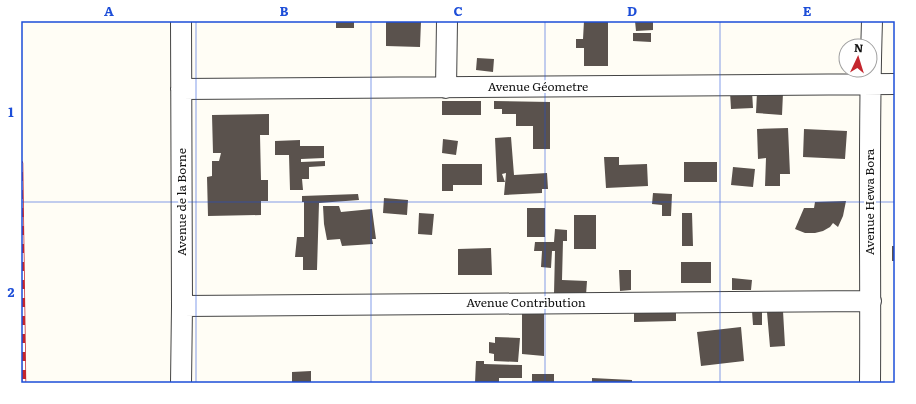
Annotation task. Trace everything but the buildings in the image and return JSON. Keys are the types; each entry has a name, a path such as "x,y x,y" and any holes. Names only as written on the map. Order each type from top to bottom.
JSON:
{"street":[{"name":"Avenue de la Borne","path":"181,21 181,383"},
{"path":"446,88 447,21"},
{"name":"Avenue Hewa Bora","path":"870,383 870,84 872,21"},
{"name":"Avenue Géometre","path":"181,89 895,84"},
{"name":"Avenue Contribution","path":"182,306 871,301"}],"railway":[{"path":"21,163 24,383"}]}
